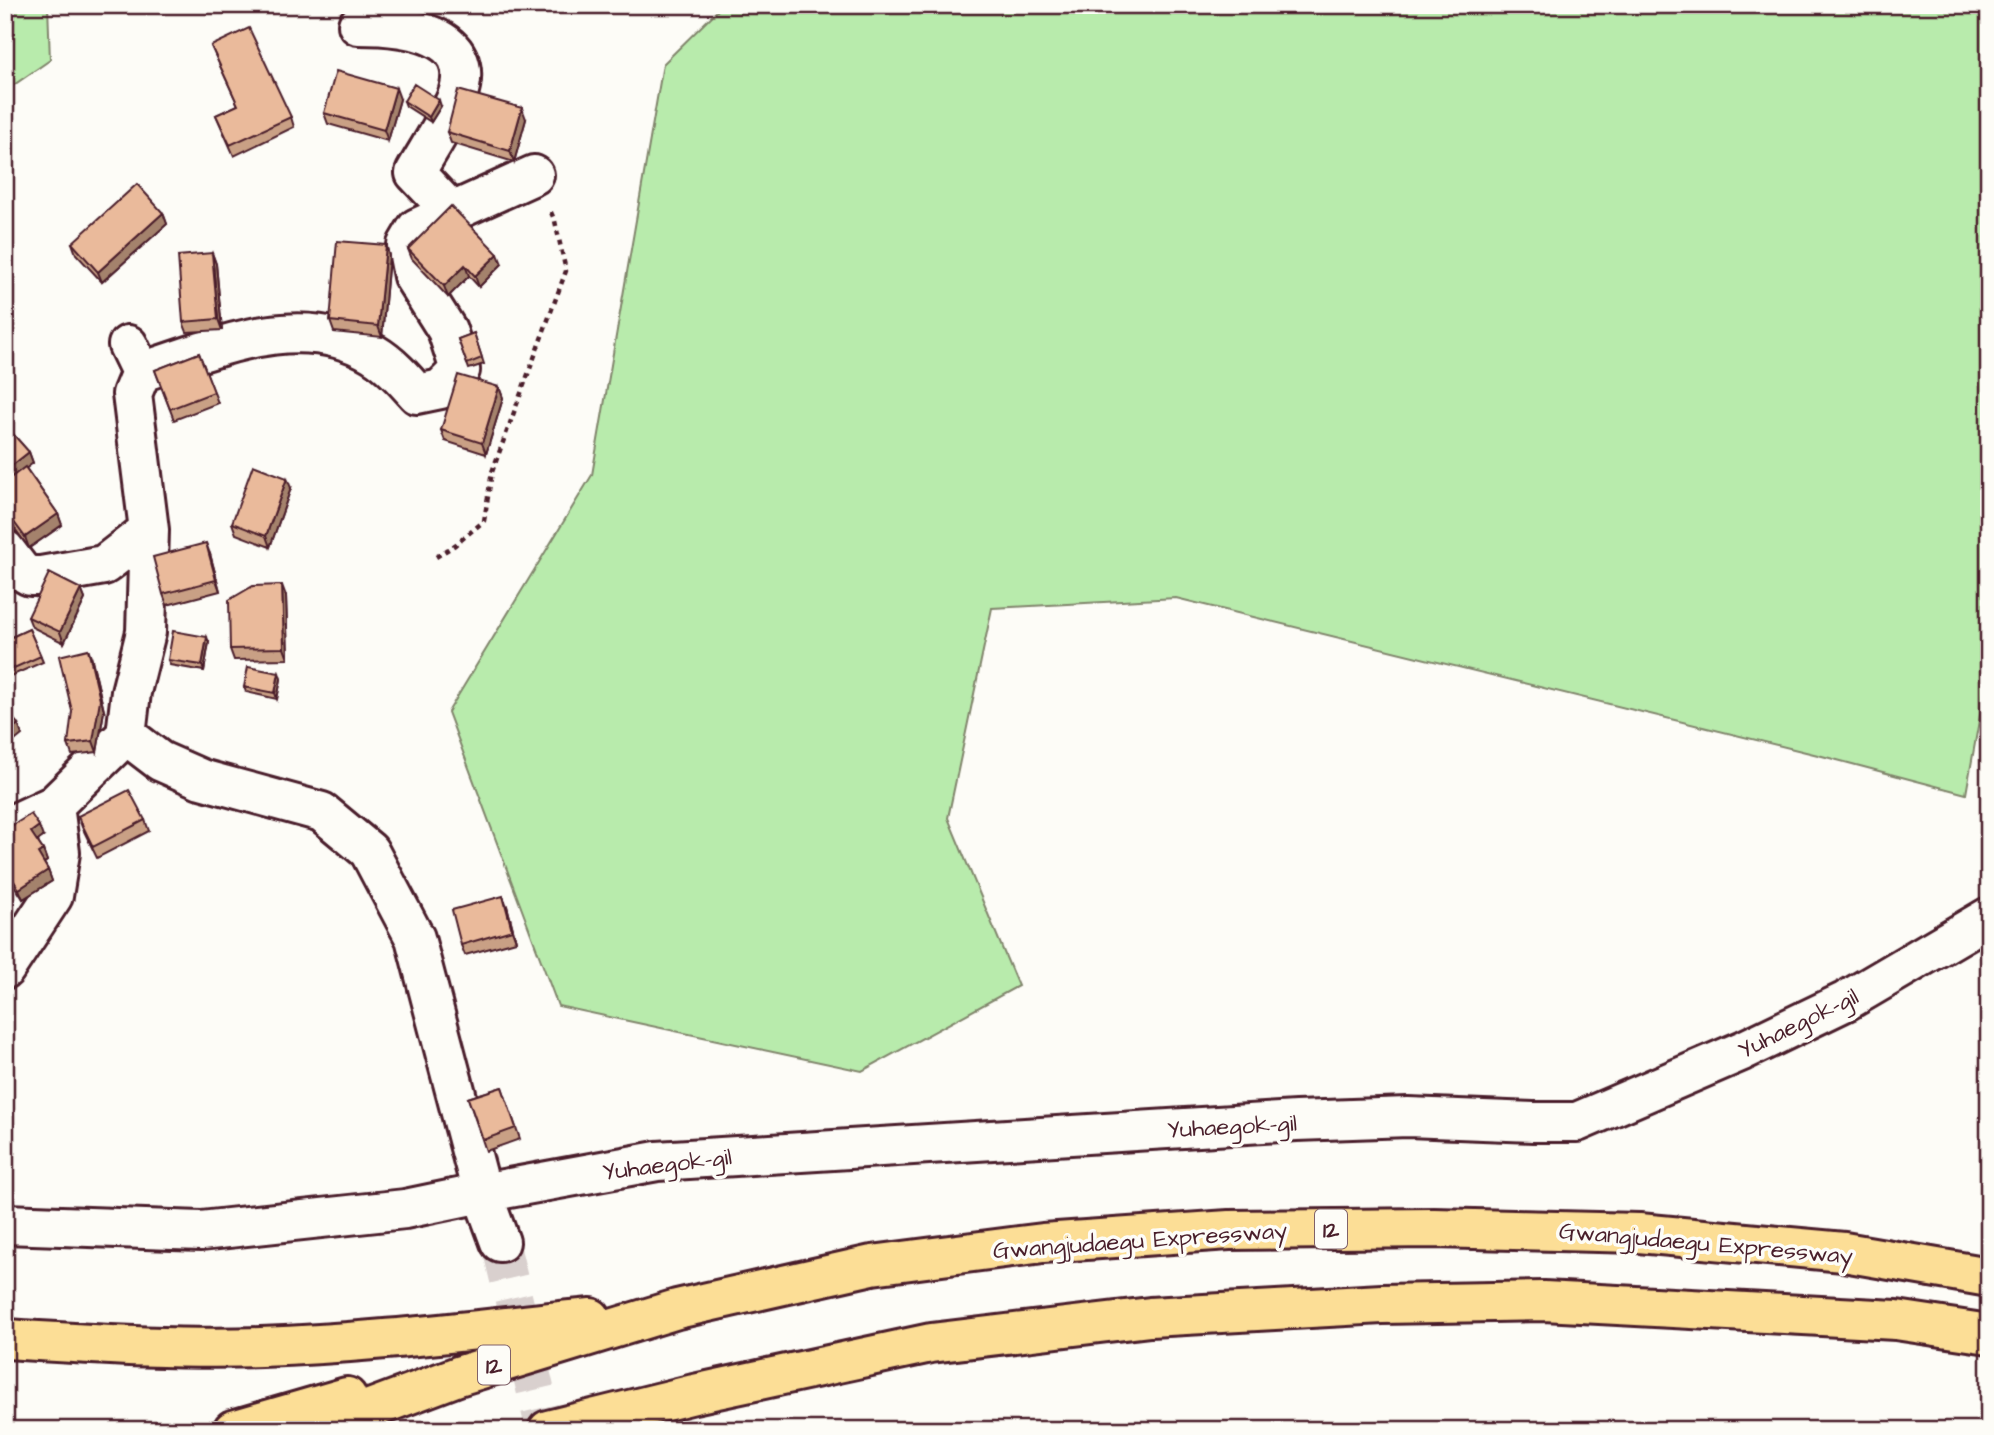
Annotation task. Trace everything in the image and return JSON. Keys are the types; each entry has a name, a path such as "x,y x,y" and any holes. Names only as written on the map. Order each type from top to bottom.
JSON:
{"highway":[{"name":"Gwangjudaegu Expressway","path":"314,1430 458,1376 677,1309 872,1265 1043,1243 1229,1230 1434,1228 1639,1233 1844,1252 1989,1277"},
{"path":"548,1430 694,1394 931,1343 1150,1317 1382,1304 1544,1301 1896,1320 1989,1334"},
{"path":"5,1339 172,1347 260,1347 423,1335 677,1309"},
{"path":"233,1430 677,1309"},
{"path":"580,1430 694,1394"},
{"path":"602,1430 694,1394"}],"street":[{"path":"358,25 394,25 431,35 455,51 462,68 457,97 415,173 451,211"},
{"path":"5,828 54,805 126,735 131,692 146,632 149,530 132,394 134,358 299,331 342,340 374,353 402,376 417,394 441,389 460,370 447,330 413,276 407,245 417,228 534,175"},
{"path":"5,550 20,570 30,576 41,576 104,565 149,530"},
{"path":"126,735 160,761 201,779 322,813 369,850 415,938 482,1193 500,1242"},
{"path":"5,969 53,896 60,853 54,805"},
{"name":"Yuhaegok-gil","path":"5,1224 201,1231 404,1209 657,1161 1394,1117 1577,1122 1730,1057 1846,1001 1989,917"}],"path":[{"path":"436,556 484,522 492,472 566,271 555,221 534,175"}],"green space":[{"path":"5,5 48,5 50,60 5,91"},
{"path":"723,5 1989,5 1989,664 1966,794 1822,756 1176,598 992,608 948,818 1018,986 862,1071 558,1006 448,712 592,475 663,64"}],"building":[{"path":"249,28 291,117 230,145 216,115 238,105 211,46"},
{"path":"336,71 396,88 384,130 324,113"},
{"path":"414,84 439,100 429,117 404,101"},
{"path":"458,90 522,108 510,151 447,132"},
{"path":"137,184 163,213 98,272 72,243"},
{"path":"451,206 498,254 475,276 465,265 444,286 408,249"},
{"path":"337,241 386,245 378,326 330,321"},
{"path":"212,253 218,319 183,322 178,256"},
{"path":"474,333 482,358 467,364 458,339"},
{"path":"199,353 214,392 170,409 155,370"},
{"path":"458,375 499,387 482,443 441,430"},
{"path":"5,425 29,452 5,471"},
{"path":"253,465 287,478 266,536 232,523"},
{"path":"25,467 58,514 25,537 5,510 5,482"},
{"path":"206,543 216,580 163,594 153,557"},
{"path":"49,573 81,589 60,632 28,617"},
{"path":"282,585 284,648 230,649 229,600 253,586"},
{"path":"29,629 41,656 5,672 5,640"},
{"path":"173,631 207,637 202,665 168,660"},
{"path":"88,649 100,700 93,741 68,744 72,711 59,656"},
{"path":"248,667 279,673 275,693 244,687"},
{"path":"5,709 18,724 5,735"},
{"path":"129,790 145,820 93,847 78,816"},
{"path":"31,814 39,826 31,832 43,850 38,853 48,870 19,889 5,867 5,830"},
{"path":"503,896 512,930 461,945 452,910"},
{"path":"502,1087 516,1128 483,1140 468,1098"}],"tunnel":[{"path":"500,1242 545,1430"}]}
